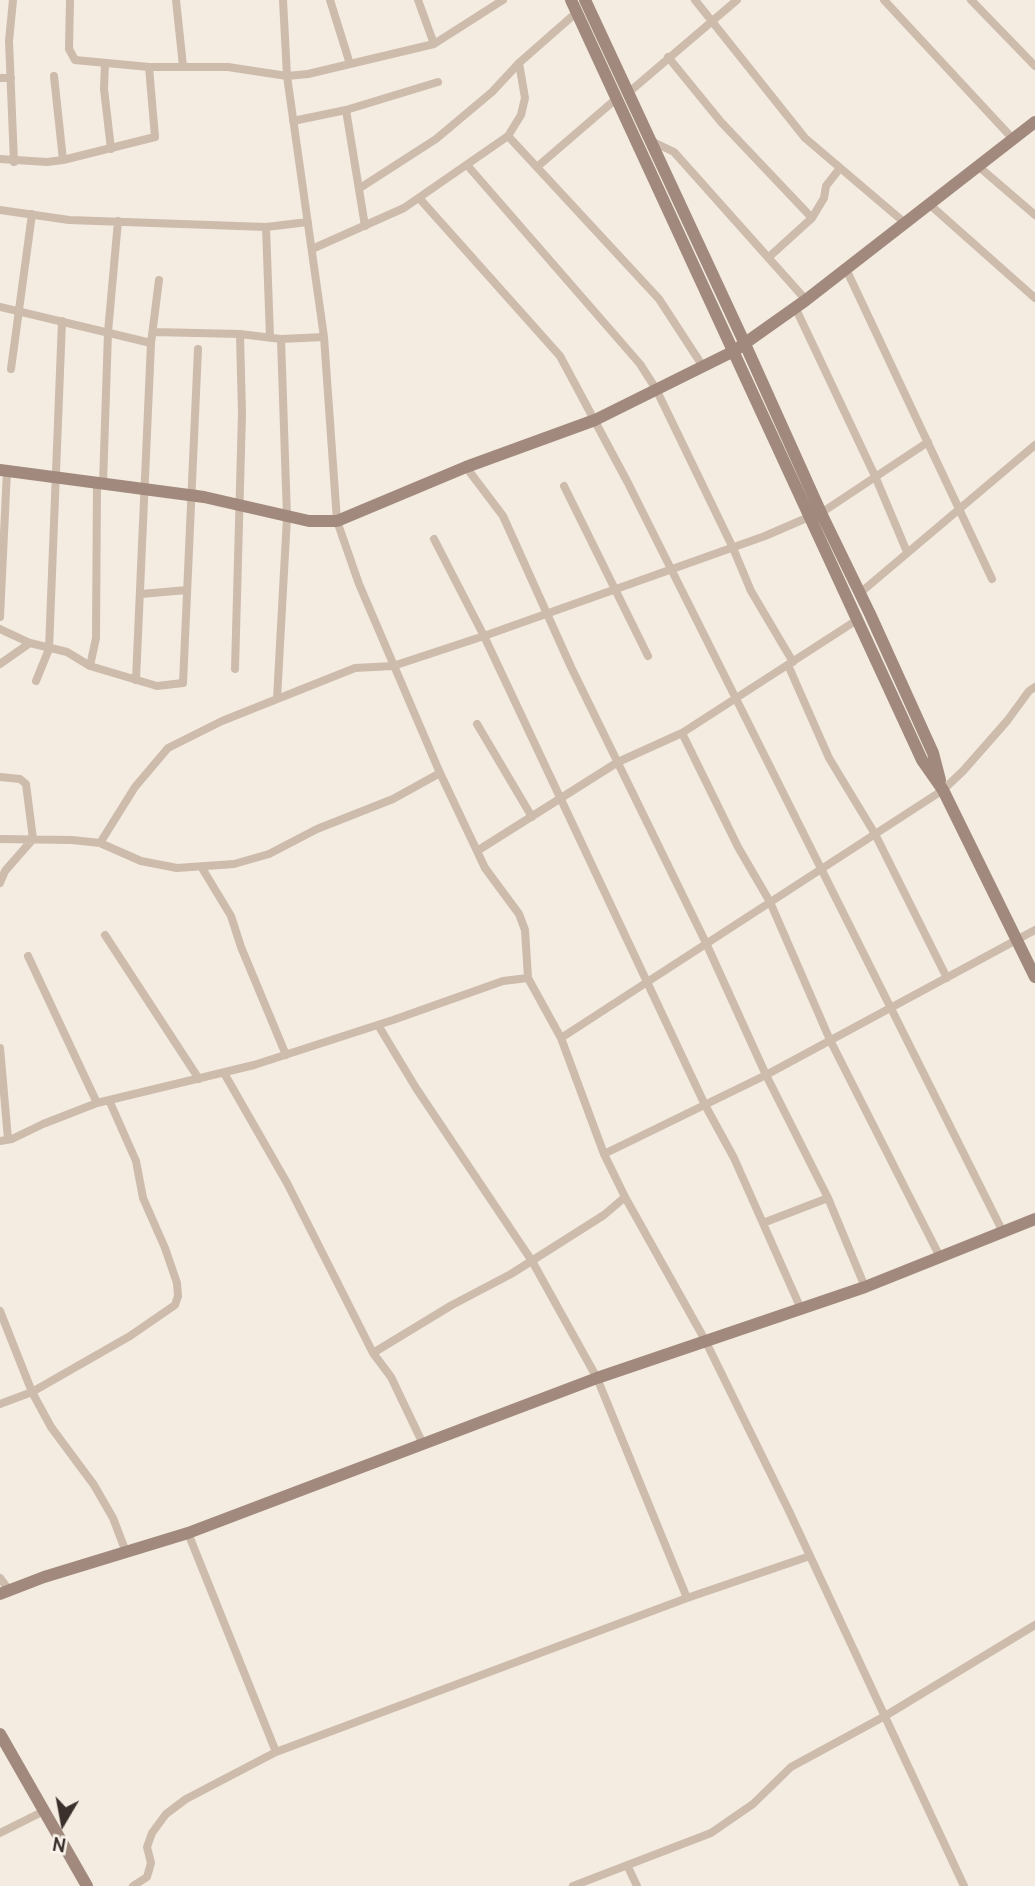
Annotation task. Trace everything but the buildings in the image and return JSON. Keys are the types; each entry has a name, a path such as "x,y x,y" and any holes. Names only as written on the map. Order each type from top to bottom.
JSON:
{"street":[{"path":"13,0 9,41 14,162"},
{"path":"70,0 69,49 75,60 149,67 228,67 287,76 308,74 434,44 503,0"},
{"path":"176,0 183,66"},
{"path":"283,0 287,76 324,337 337,521 373,620 440,773 485,868 519,915 525,930 528,978 561,1038 604,1154 705,1340 810,1556 964,1886"},
{"path":"330,0 350,64"},
{"path":"418,0 434,44"},
{"path":"585,0 622,96 734,351 815,515 860,593 933,753 943,790"},
{"path":"695,0 805,138 905,223"},
{"path":"537,167 737,0"},
{"path":"884,0 1013,139"},
{"path":"971,0 1035,66"},
{"path":"360,188 436,139 492,92 574,6 622,96 649,139 746,344 857,620 922,760 943,790 1035,977"},
{"path":"668,57 721,122 812,218"},
{"path":"105,63 104,89 111,149"},
{"path":"312,249 419,198 509,136 521,115 525,98 519,63"},
{"path":"0,159 14,162 63,160 155,137 149,67"},
{"path":"54,76 63,160"},
{"path":"0,78 11,78"},
{"path":"293,121 346,110 438,82"},
{"path":"346,110 365,226"},
{"path":"0,617 3,470 192,496 309,521 337,521 466,467 595,420 734,351 800,304 1035,122"},
{"path":"509,136 659,299 702,365"},
{"path":"649,139 674,152 768,257 800,304 907,552"},
{"path":"467,165 640,364 656,389 751,591 791,663 829,758 875,834 947,978"},
{"path":"978,166 1035,215"},
{"path":"768,257 812,218 824,198 826,186 840,168"},
{"path":"419,198 560,356 737,699 1003,1231"},
{"path":"929,204 1035,298"},
{"path":"0,210 69,219 266,227 308,222"},
{"path":"11,369 32,214"},
{"path":"90,666 96,638 108,332 118,221"},
{"path":"266,227 270,337"},
{"path":"846,269 992,579"},
{"path":"136,680 151,343 159,280"},
{"path":"0,307 151,343"},
{"path":"36,681 49,649 62,321"},
{"path":"153,332 240,334 281,339 324,337"},
{"path":"235,669 241,506 240,334"},
{"path":"277,699 287,517 281,339"},
{"path":"0,629 30,643 67,652 90,666 136,680 157,686 183,683 198,349"},
{"path":"100,843 135,786 168,748 222,721 355,668 393,666 733,548 815,515 928,442"},
{"path":"860,593 1035,445"},
{"path":"466,467 503,516 706,943 765,1075 828,1198 865,1287"},
{"path":"564,486 648,656"},
{"path":"434,538 484,636 705,1105 734,1158 801,1309"},
{"path":"141,594 187,590"},
{"path":"477,851 618,762 682,733 857,620"},
{"path":"0,664 30,643"},
{"path":"561,1038 943,790 963,771 1035,687"},
{"path":"477,724 532,817"},
{"path":"682,733 738,847 770,902 830,1040 940,1257"},
{"path":"0,839 100,843 141,861 177,868 234,864 270,854 317,830 393,799 440,773"},
{"path":"0,777 20,779 26,784 33,839 5,871 0,883"},
{"path":"202,868 231,916 241,947 286,1055"},
{"path":"604,1154 765,1075 1035,930"},
{"path":"105,934 199,1079"},
{"path":"28,956 97,1103"},
{"path":"0,1048 4,1140 97,1103 224,1073 378,1025 503,981 528,978"},
{"path":"378,1025 437,1120 532,1261 597,1378 687,1598"},
{"path":"224,1073 287,1183 373,1353 391,1377 423,1444"},
{"path":"0,1404 32,1392 175,1305 178,1296 177,1283 143,1198 136,1161 109,1100"},
{"path":"373,1353 532,1261 604,1215 625,1197"},
{"path":"763,1223 828,1198"},
{"path":"0,1578 4,1592 188,1533 597,1378 865,1287 1035,1219"},
{"path":"0,1311 32,1392 51,1427 94,1485 113,1518 126,1552"},
{"path":"188,1533 275,1752"},
{"path":"133,1886 146,1877 151,1863 147,1847 149,1840 166,1814 186,1798 275,1752 687,1598 810,1556"},
{"path":"573,1886 711,1833 753,1804 791,1767 884,1716 1035,1625"},
{"path":"0,1734 87,1886"},
{"path":"0,1833 44,1811"},
{"path":"627,1865 637,1886"}]}
